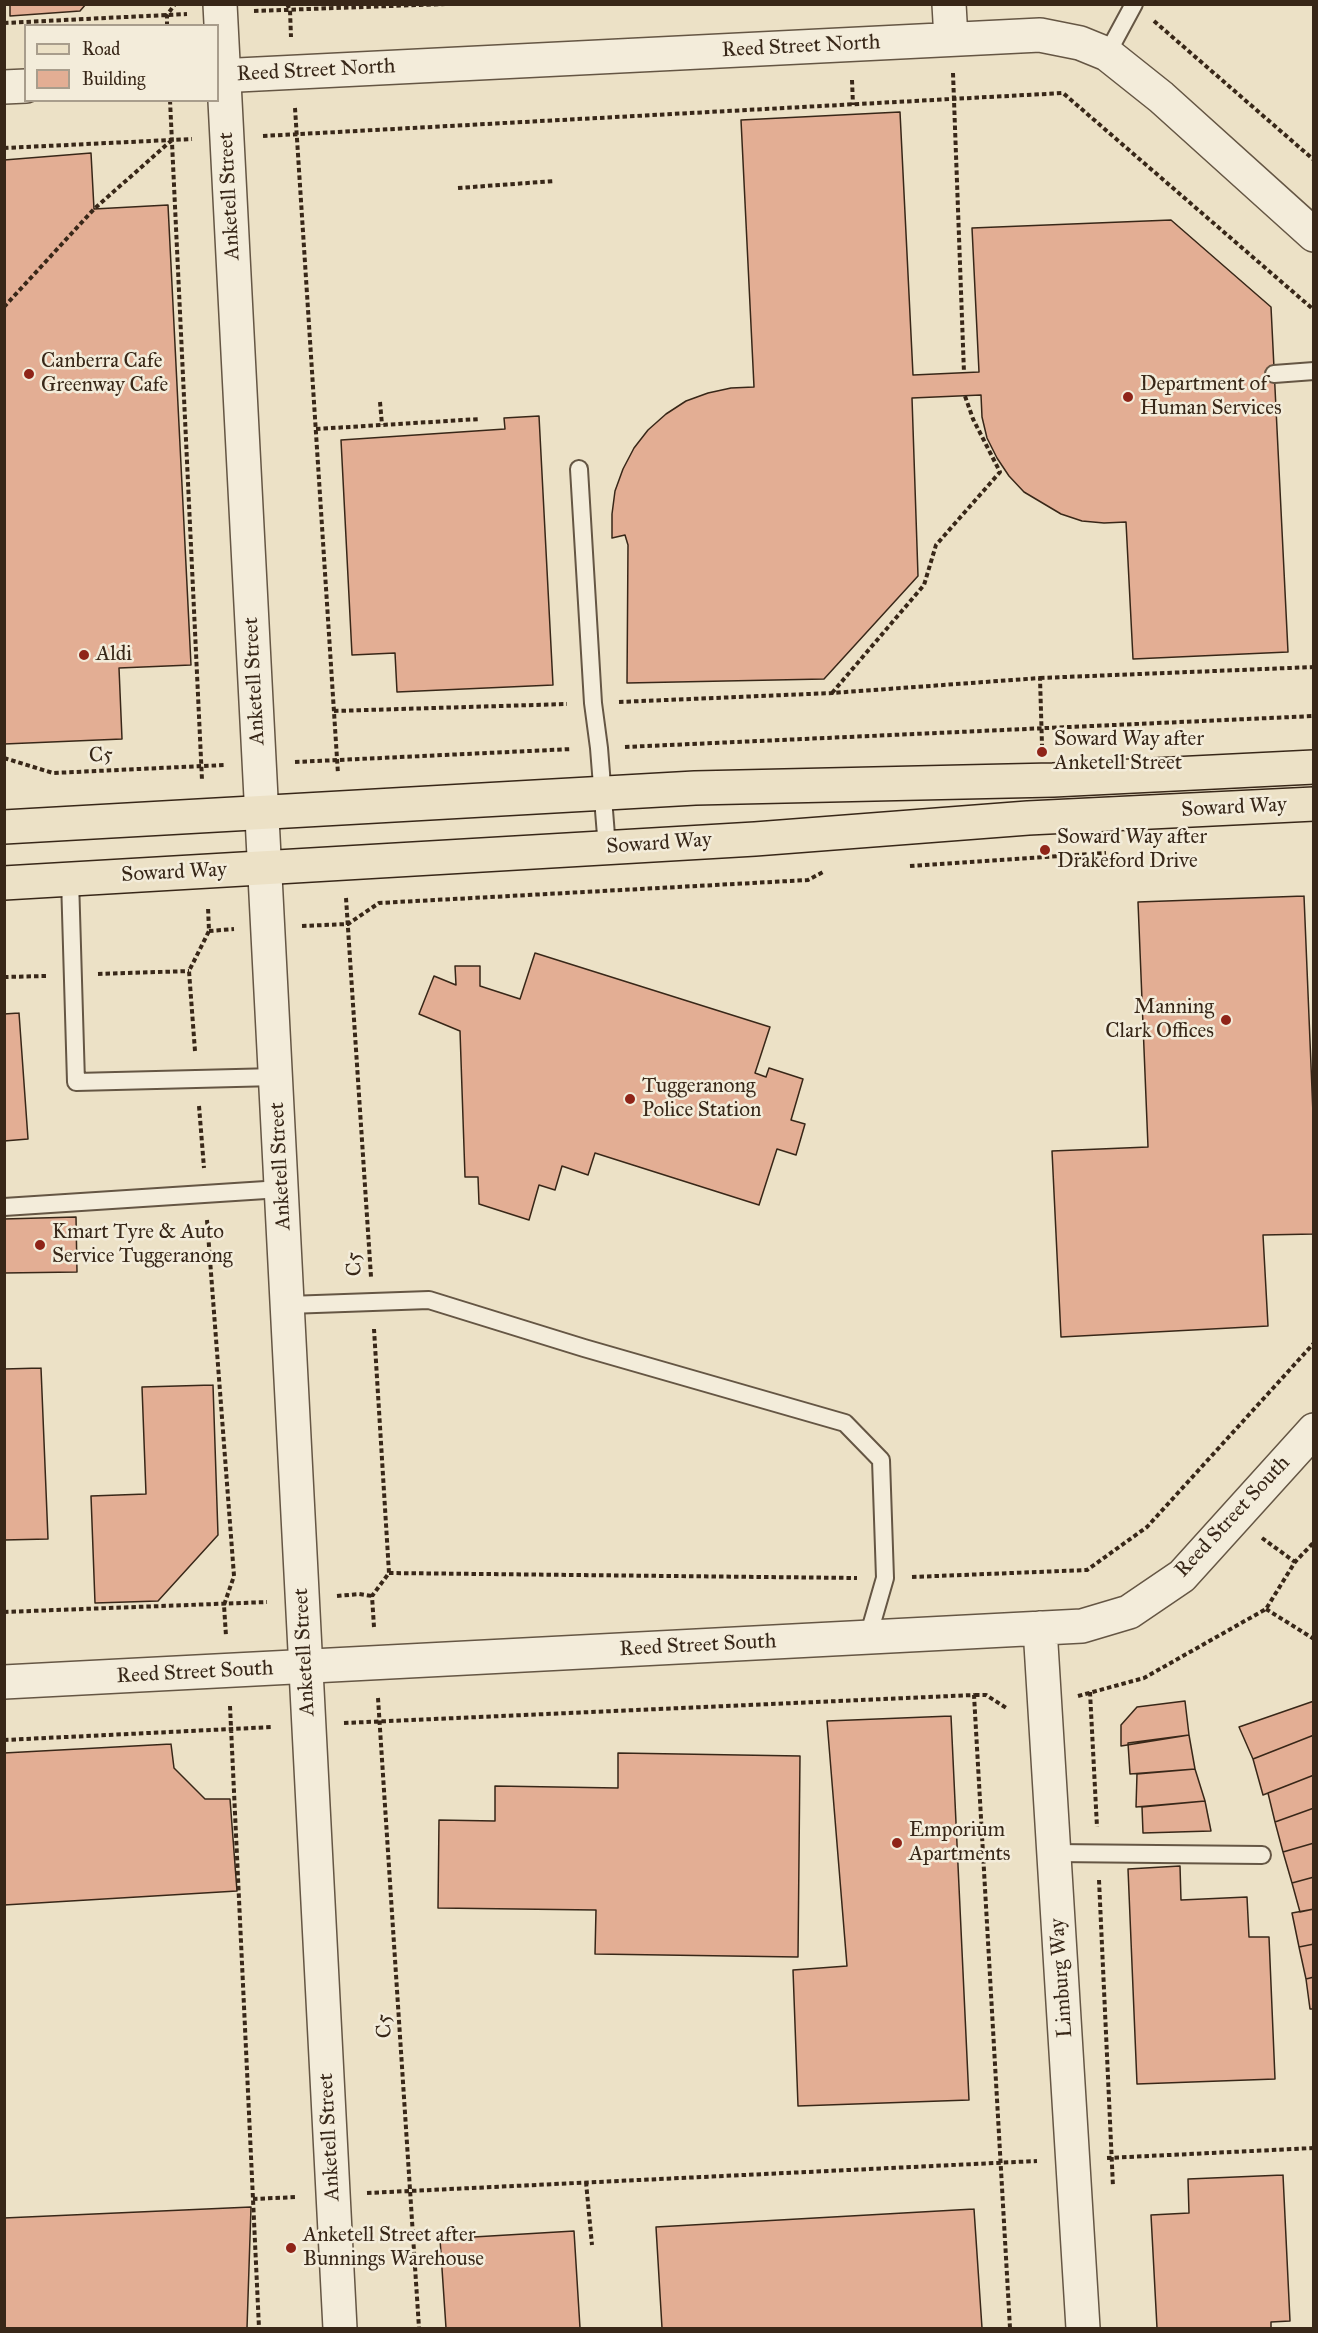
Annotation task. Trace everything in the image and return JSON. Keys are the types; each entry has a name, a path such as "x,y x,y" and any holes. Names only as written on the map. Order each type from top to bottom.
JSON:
{"main road":[{"name":"Soward Way","path":"4,827 603,792 1043,780 1314,767"},
{"name":"Soward Way","path":"4,883 607,848 1043,817 1314,804"}],"street":[{"name":"Anketell Street","path":"220,4 221,76 265,868 340,2328"},
{"path":"949,4 951,39"},
{"name":"Reed Street North","path":"221,76 1040,35 1080,43 1107,54 1161,97 1314,235"},
{"path":"4,87 24,86"},
{"name":"Reed Street South","path":"4,1682 1082,1626 1129,1612 1182,1576 1314,1430"},
{"name":"Limburg Way","path":"1040,1628 1083,2328"}],"lane":[{"path":"1107,54 1134,4"},
{"path":"1274,374 1314,371"},
{"path":"579,469 593,703 607,848"},
{"path":"70,879 76,1082 276,1077"},
{"path":"4,1207 281,1189"},
{"path":"288,1305 429,1300 584,1348 844,1423 880,1460 885,1578 868,1637"},
{"path":"1054,1853 1262,1855"}],"path":[{"path":"167,24 166,15 175,4"},
{"path":"287,4 290,10 302,7 445,4"},
{"path":"4,23 166,15"},
{"path":"1153,20 1314,160"},
{"path":"951,39 964,373"},
{"path":"1314,310 1063,93 296,135 337,760 1314,716"},
{"path":"170,102 172,140"},
{"path":"4,148 172,140"},
{"path":"4,307 94,209 172,140"},
{"name":"C5","path":"4,758 53,773 201,766 172,140"},
{"path":"458,188 555,181"},
{"path":"832,693 924,585 936,545 1000,472 973,419 965,396"},
{"path":"380,402 382,425"},
{"path":"315,429 480,419"},
{"path":"334,711 832,693 1040,678 1314,668"},
{"path":"1040,678 1043,780"},
{"path":"1043,817 1044,857"},
{"path":"908,866 1114,852"},
{"name":"C5","path":"372,1596 389,1573 348,924 379,903 808,880 825,871 837,870"},
{"path":"4,1612 224,1605 234,1576 189,971 209,931"},
{"path":"1144,1678 1266,1608 1295,1562 1314,1542"},
{"path":"1266,1608 1314,1639"},
{"path":"1090,1692 1113,2192"},
{"path":"1010,2328 974,1695 986,1695 1015,1713"},
{"name":"C5","path":"419,2328 380,1721 974,1695"},
{"path":"4,1740 232,1730 259,2328"},
{"path":"253,2199 1314,2148"},
{"path":"586,2182 592,2245"}],"building":[{"path":"10,4 86,4 80,11 10,16"},
{"name":"Department of Human Services","path":"900,112 913,375 979,372 972,228 1171,220 1271,307 1288,652 1133,659 1126,522 1082,521 1061,514 1024,492 1009,476 987,438 982,417 981,395 912,398 918,576 824,679 627,683 628,545 625,535 612,538 615,491 623,469 634,448 648,430 686,401 731,388 754,387 741,120"},
{"path":"91,153 94,209 168,205 191,665 119,668 122,739 4,744 4,160"},
{"path":"539,416 553,685 397,692 395,653 352,655 341,440 505,429 504,418"},
{"name":"Manning Clark Offices","path":"1304,896 1314,1138 1314,1234 1263,1235 1268,1326 1061,1337 1052,1151 1148,1147 1138,902"},
{"name":"Tuggeranong Police Station","path":"535,953 770,1027 755,1073 766,1077 769,1068 803,1079 791,1120 805,1124 796,1155 777,1149 759,1205 595,1153 588,1175 562,1166 555,1190 539,1185 529,1220 479,1204 478,1177 465,1177 460,1031 419,1014 434,976 456,985 455,966 480,966 480,986 520,999"},
{"path":"19,1013 28,1139 4,1141 4,1014"},
{"name":"Kmart Tyre & Auto Service Tuggeranong","path":"76,1217 77,1272 4,1273 4,1219"},
{"path":"41,1368 48,1539 4,1540 4,1369"},
{"path":"213,1385 218,1535 158,1601 95,1603 91,1496 146,1494 142,1387"},
{"path":"1185,1701 1189,1735 1121,1746 1121,1725 1137,1707"},
{"path":"1314,1701 1314,1735 1253,1759 1239,1727"},
{"name":"Emporium Apartments","path":"951,1716 969,2100 798,2106 793,1970 847,1966 827,1721"},
{"path":"1189,1735 1195,1769 1130,1774 1128,1743"},
{"path":"1314,1735 1314,1775 1263,1795 1253,1759"},
{"path":"171,1744 174,1768 205,1799 230,1799 237,1891 4,1905 4,1753"},
{"path":"618,1753 800,1756 798,1957 595,1954 596,1910 438,1908 439,1820 495,1821 495,1786 618,1788"},
{"path":"1195,1769 1205,1801 1136,1807 1137,1774"},
{"path":"1314,1775 1314,1808 1275,1822 1268,1793"},
{"path":"1205,1801 1211,1831 1143,1833 1142,1807"},
{"path":"1314,1808 1314,1843 1283,1852 1275,1822"},
{"path":"1314,1843 1314,1877 1292,1883 1283,1852"},
{"path":"1180,1866 1181,1900 1247,1897 1249,1937 1269,1937 1275,2079 1137,2084 1128,1869"},
{"path":"1314,1877 1314,1909 1300,1912 1292,1883"},
{"path":"1314,1909 1314,1944 1299,1947 1292,1913"},
{"path":"1314,1944 1314,1977 1306,1979 1299,1947"},
{"path":"1314,1977 1314,2009 1310,2009 1306,1979"},
{"path":"1283,2175 1290,2321 1271,2322 1271,2328 1157,2328 1151,2215 1189,2213 1188,2179"},
{"path":"251,2207 247,2328 4,2328 4,2218"},
{"path":"974,2209 982,2328 662,2328 656,2227"},
{"path":"574,2231 580,2328 446,2328 440,2239"}],"place":[{"name":"Canberra Cafe Greenway Cafe","path":"29,374"},
{"name":"Department of Human Services","path":"1128,397"},
{"name":"Aldi","path":"84,655"},
{"name":"Soward Way after Anketell Street","path":"1042,752"},
{"name":"Soward Way after Drakeford Drive","path":"1045,850"},
{"name":"Manning Clark Offices","path":"1226,1020"},
{"name":"Tuggeranong Police Station","path":"630,1099"},
{"name":"Kmart Tyre & Auto Service Tuggeranong","path":"40,1245"},
{"name":"Emporium Apartments","path":"897,1843"},
{"name":"Anketell Street after Bunnings Warehouse","path":"291,2248"}]}
